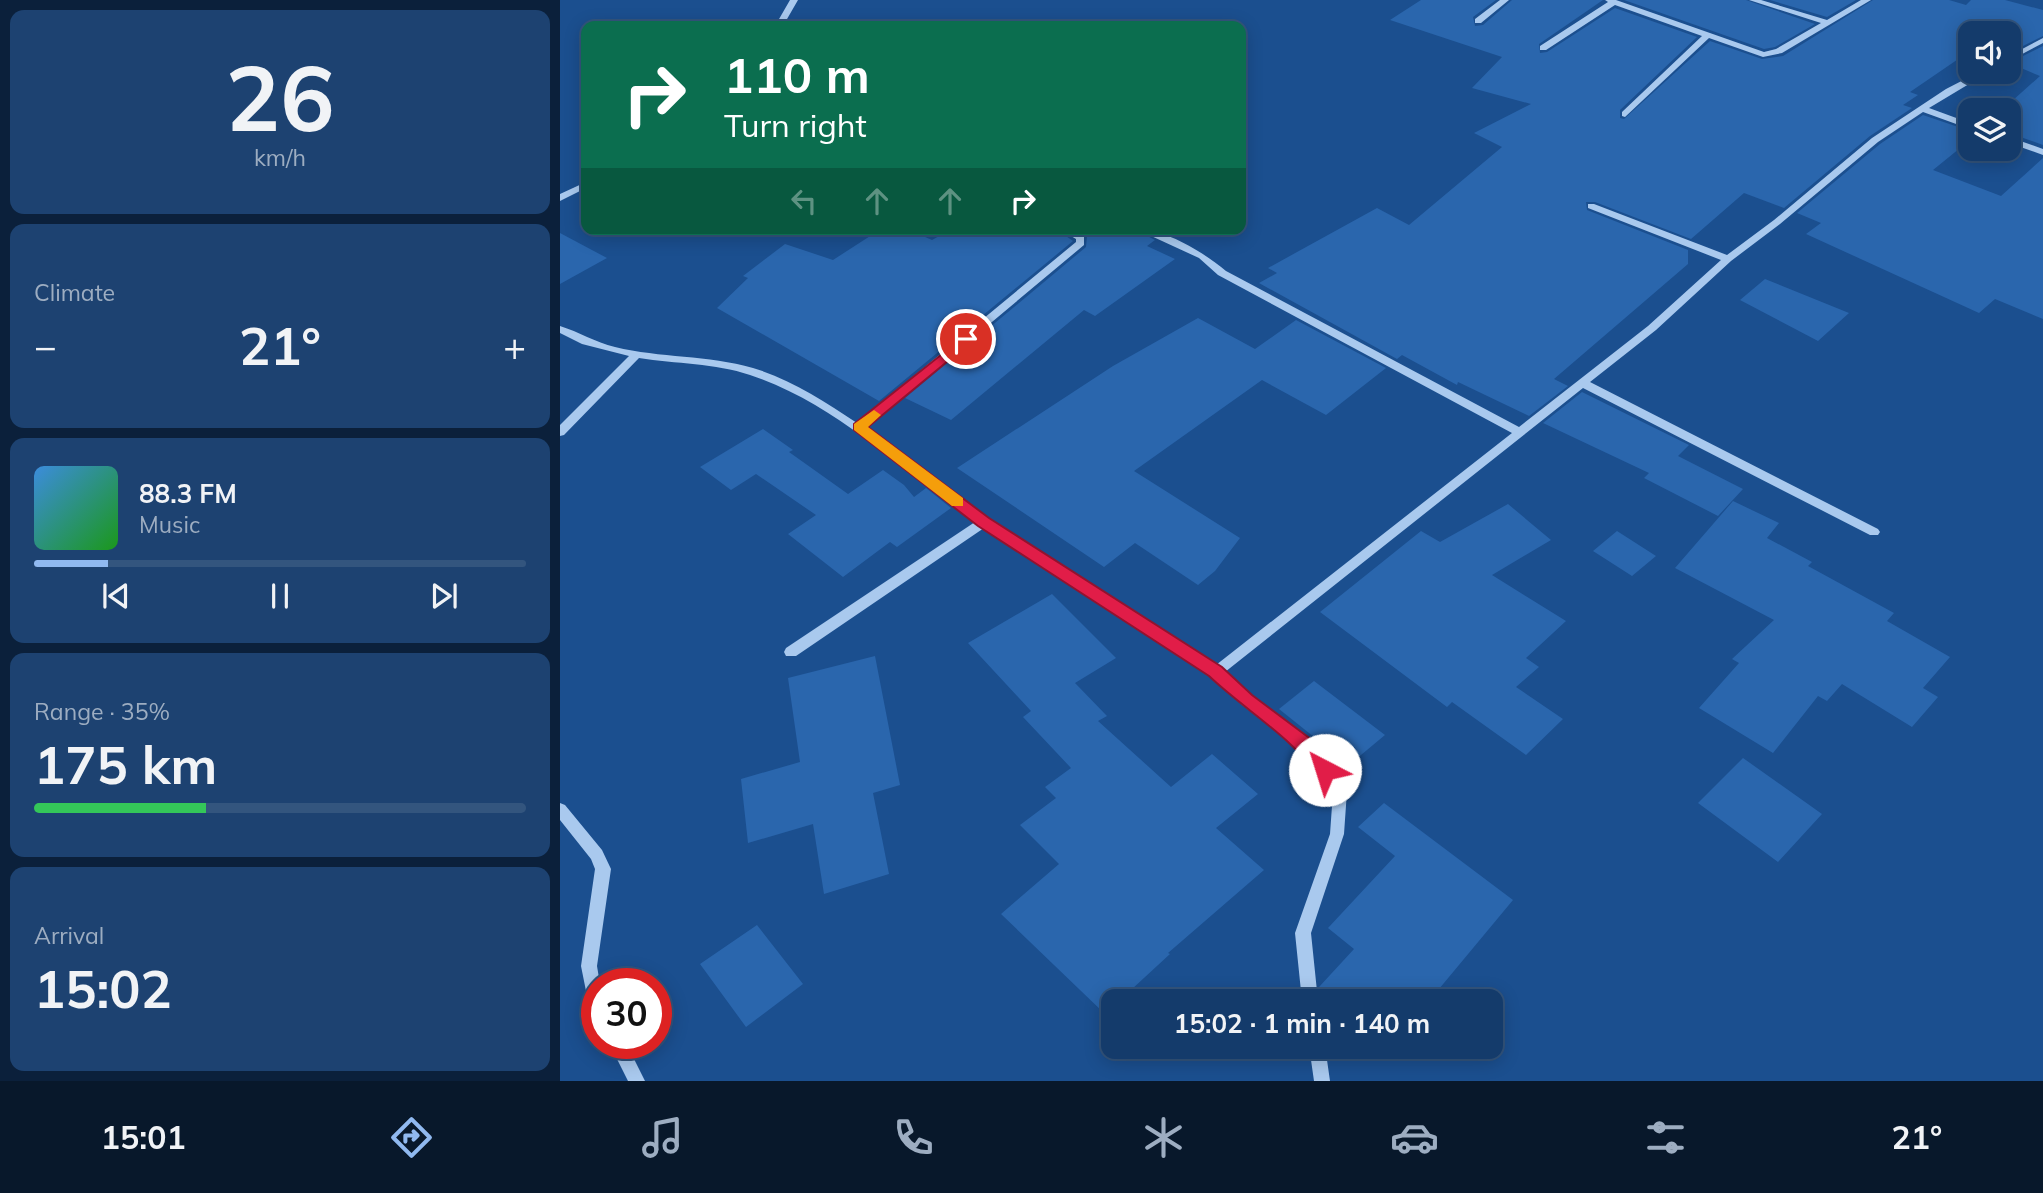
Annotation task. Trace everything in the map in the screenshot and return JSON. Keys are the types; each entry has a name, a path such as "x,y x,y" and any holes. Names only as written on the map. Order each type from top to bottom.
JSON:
{"street":[{"path":"782,21 794,0"},
{"path":"1478,21 1505,0"},
{"path":"1754,0 1829,23"},
{"path":"1543,48 1611,1 1750,53 1768,55 1867,0"},
{"path":"1625,114 1706,37"},
{"path":"2021,52 2043,40"},
{"path":"1216,672 1652,328 1728,259 1875,140 1965,84"},
{"path":"1922,109 1958,122"},
{"path":"2021,144 2043,152"},
{"path":"560,198 581,188"},
{"path":"1591,206 1728,259"},
{"path":"859,427 1073,252 1081,243 1081,238 1077,235"},
{"path":"1155,235 1202,256 1222,274 1521,433"},
{"path":"560,330 587,343 635,356 757,373 859,427 983,522 1216,672 1246,700 1309,749 1340,791 1337,834 1303,933 1309,989"},
{"path":"560,432 635,356"},
{"path":"1583,383 1874,532"},
{"path":"791,652 983,522"},
{"path":"560,809 597,855 603,869 589,968"},
{"path":"625,1059 637,1081"},
{"path":"1319,1059 1322,1081"}],"building":[{"path":"1421,0 1496,0 1473,17 1475,26 1483,25 1512,0 1603,0 1539,44 1540,53 1547,52 1615,8 1697,37 1620,110 1620,118 1624,119 1710,41 1762,59 1783,56 1873,0 1949,0 1966,5 1971,0 2005,0 2043,10 2043,36 2021,47 2021,21 1958,21 1958,59 1910,92 1918,95 1903,105 1912,108 1870,136 1784,208 1744,193 1691,239 1595,202 1586,202 1587,210 1688,250 1688,264 1554,379 1568,386 1529,416 1458,382 1457,385 1402,355 1397,359 1259,283 1277,273 1268,268 1377,208 1409,225 1502,147 1474,133 1531,104 1472,88 1502,57 1390,20"},
{"path":"1624,0 1746,0 1815,24 1775,47 1764,49"},
{"path":"1770,0 1856,0 1827,17"},
{"path":"2043,46 2043,145 2021,137 2021,98 2015,98 2040,76 2021,68 2021,57"},
{"path":"1923,115 1958,127 1958,150 1933,170 2001,196 2043,158 2043,319 1995,299 1979,313 1806,234 1821,223 1797,213 1880,144"},
{"path":"560,233 607,258 560,284"},
{"path":"872,235 921,235 932,240 941,235 1064,235 1073,241 879,401 717,308 748,278 743,276 785,244 833,260"},
{"path":"1145,235 1155,240 1147,246 1175,259 1095,316 1084,310 951,420 905,398 1086,247 1087,236"},
{"path":"1765,279 1849,313 1818,341 1740,300"},
{"path":"1198,318 1255,349 1296,320 1386,368 1326,415 1262,380 1134,471 1240,538 1215,571 1198,585 1135,543 1104,567 957,468 1113,366"},
{"path":"1582,392 1689,445 1678,456 1743,489 1718,516 1644,478 1649,473 1543,423"},
{"path":"763,429 793,450 789,452 848,494 883,470 904,485 914,497 926,488 951,508 897,547 890,542 843,577 788,534 816,515 756,474 731,490 700,467"},
{"path":"1733,501 1779,523 1767,538 1812,562 1808,566 1894,613 1887,621 1950,657 1923,688 1938,697 1912,727 1842,684 1827,701 1818,696 1773,753 1699,708 1739,663 1732,659 1774,620 1675,568"},
{"path":"1508,504 1551,540 1492,575 1566,621 1526,658 1539,667 1516,687 1563,719 1526,755 1452,702 1447,707 1320,612 1421,531 1440,542"},
{"path":"1617,531 1656,556 1632,576 1593,551"},
{"path":"1052,594 1116,658 1075,683 1107,716 1098,721 1171,787 1212,754 1258,794 1216,828 1264,870 1168,953 1170,954 1132,989 1101,989 1101,1010 1001,914 1059,864 1020,825 1056,798 1045,787 1071,768 1023,717 1031,711 968,643"},
{"path":"875,656 900,785 873,793 889,874 824,894 813,824 748,843 741,779 800,762 788,678"},
{"path":"1314,681 1385,735 1349,765 1279,709"},
{"path":"1743,758 1822,814 1778,862 1698,803"},
{"path":"1384,803 1513,900 1439,989 1319,987 1354,949 1328,928 1395,856 1358,827"},
{"path":"757,925 803,984 746,1027 700,964"}],"slow traffic":[{"path":"874,415 859,427 958,502"}],"route":[{"path":"966,339 859,427 983,522 1164,636 1216,672 1246,700 1309,749 1325,770"}]}
